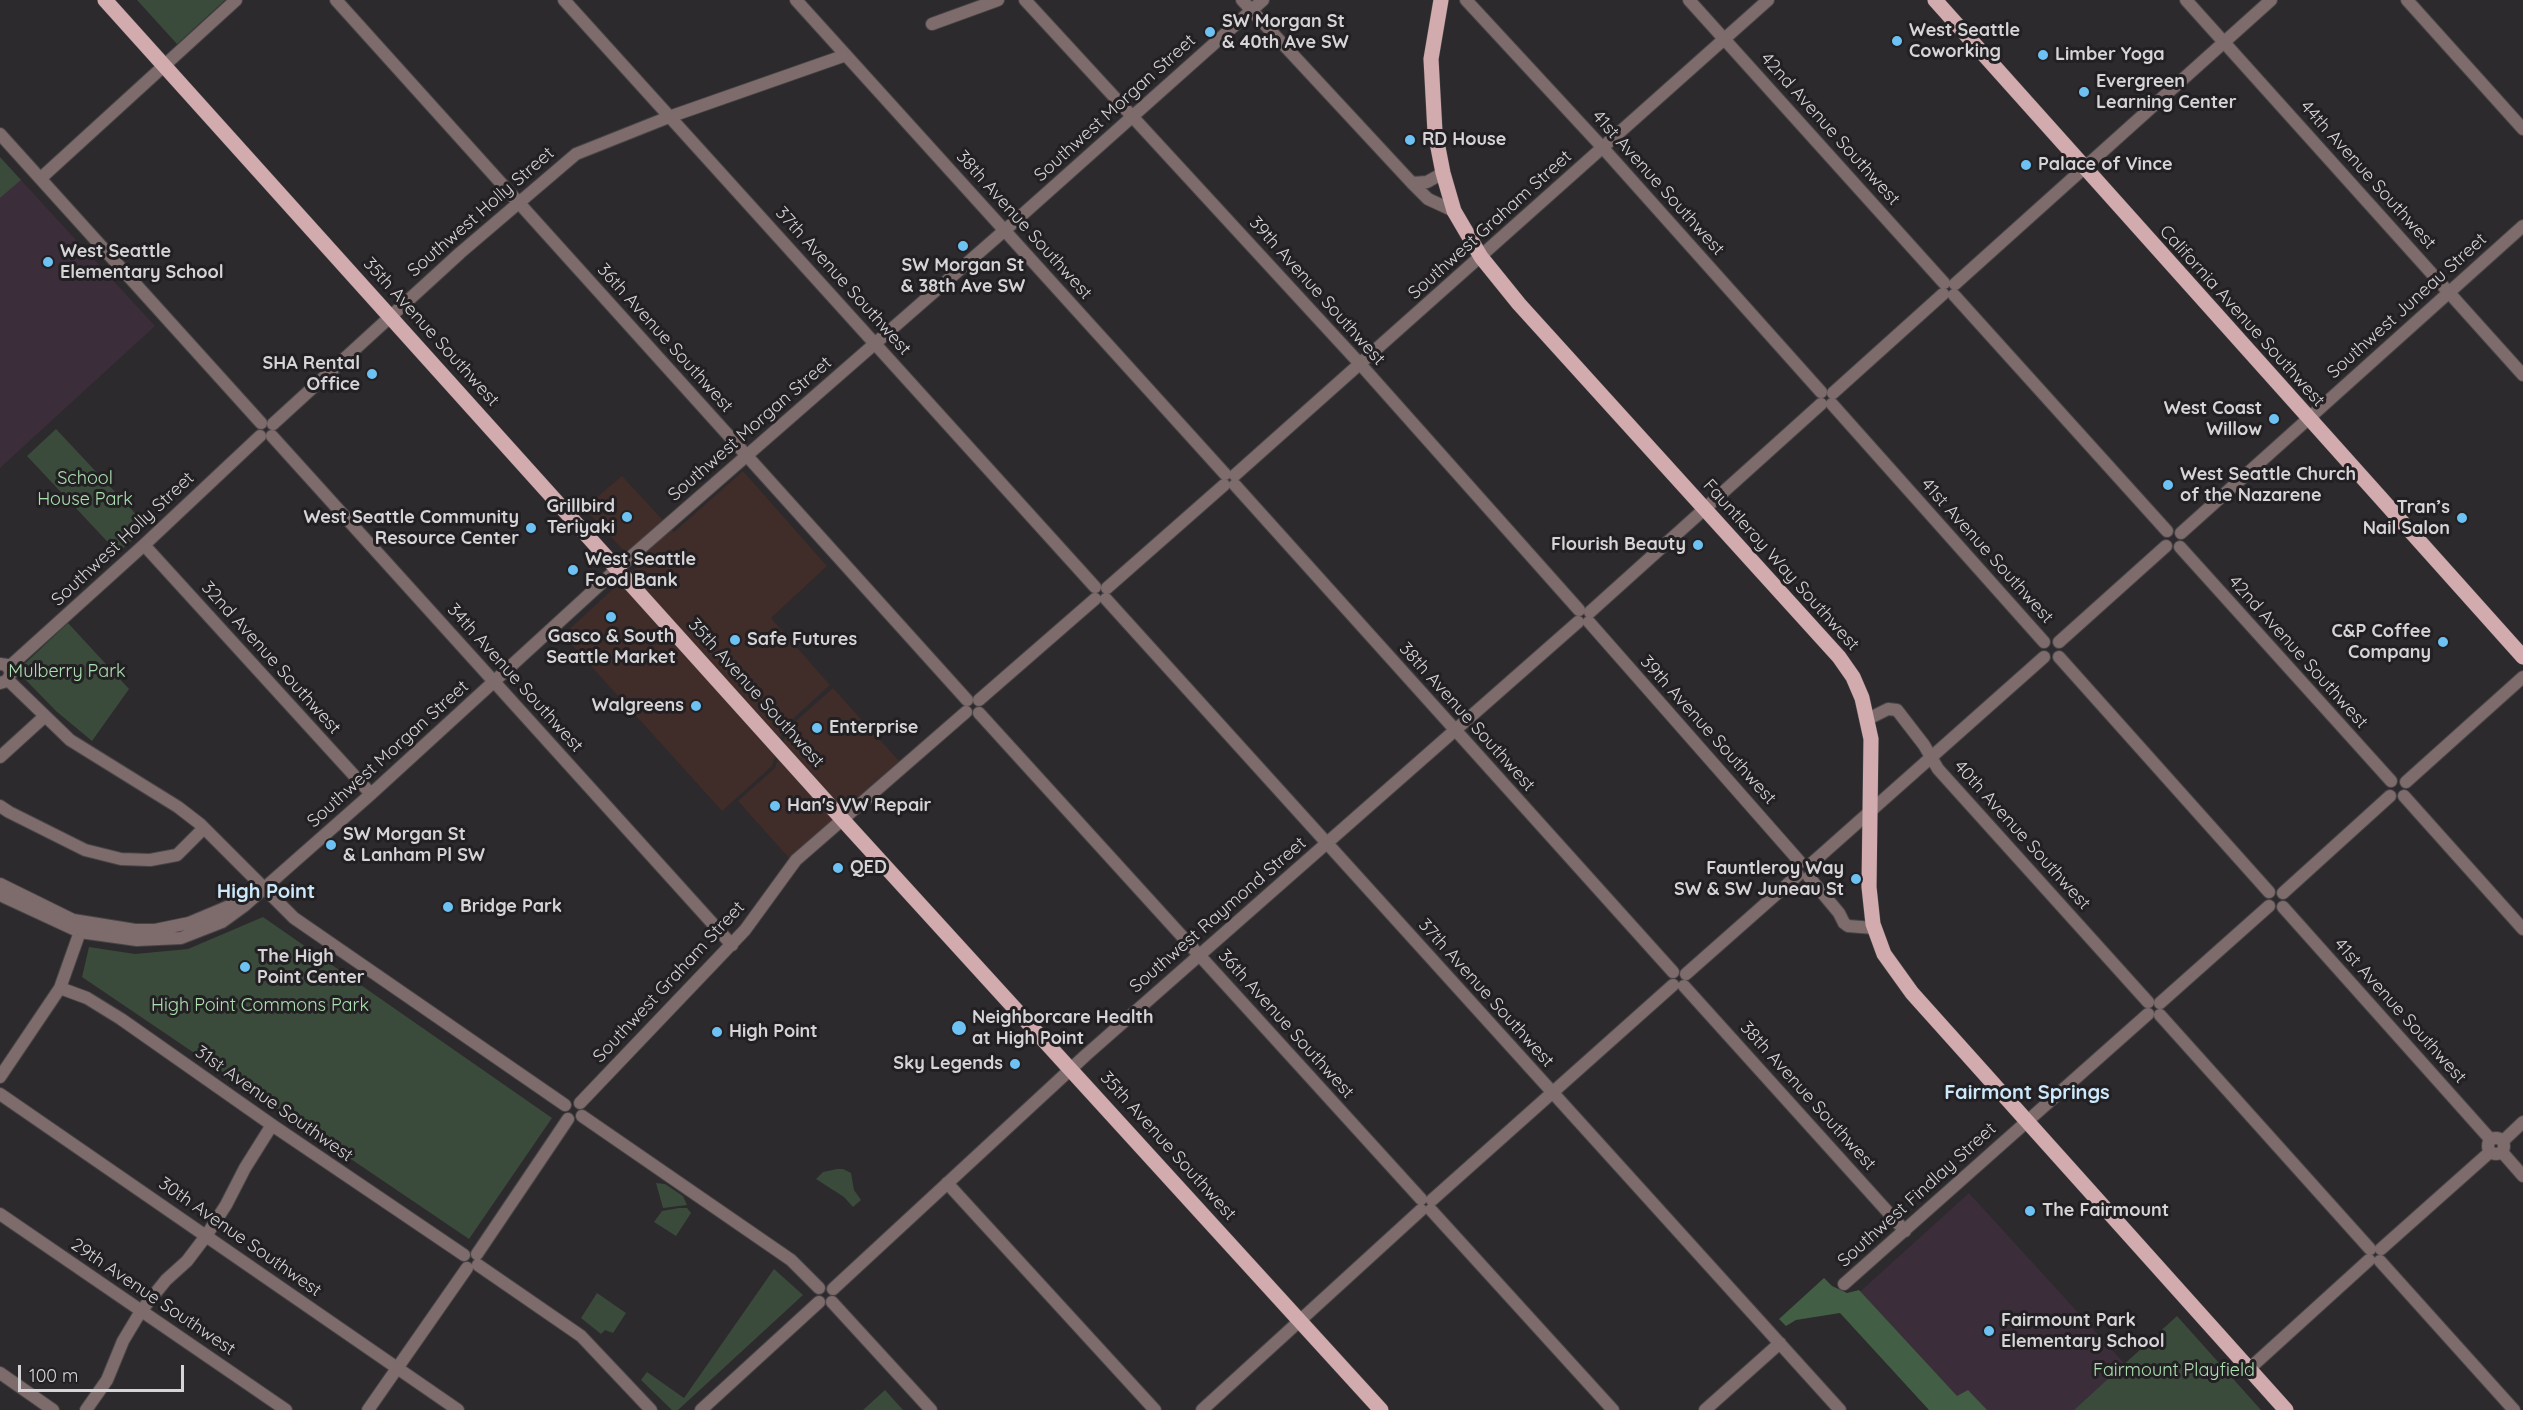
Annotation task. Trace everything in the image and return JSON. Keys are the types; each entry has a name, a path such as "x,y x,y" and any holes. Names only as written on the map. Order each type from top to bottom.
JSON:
{"main road":[{"name":"35th Avenue Southwest","path":"105,0 842,819 1380,1410"},
{"name":"Fauntleroy Way Southwest","path":"1441,0 1435,29 1431,72 1435,132 1443,173 1454,211 1481,257 1512,296 1839,657 1852,677 1868,719 1872,767 1869,887 1874,928 1884,954 1912,993 2286,1410"},
{"name":"California Avenue Southwest","path":"1935,0 2523,657"}],"street":[{"path":"41,178 236,0"},
{"name":"36th Avenue Southwest","path":"336,0 746,456 1613,1410"},
{"name":"37th Avenue Southwest","path":"564,0 1840,1410"},
{"name":"38th Avenue Southwest","path":"796,0 1905,1231"},
{"path":"932,24 998,0"},
{"name":"39th Avenue Southwest","path":"1025,0 1361,365 1806,863"},
{"path":"1242,0 1428,199 1454,211"},
{"name":"Southwest Morgan Street","path":"82,927 137,940 181,938 222,922 264,889 371,795 618,568 1005,230 1263,0"},
{"name":"41st Avenue Southwest","path":"1467,0 1603,148 2044,642"},
{"name":"42nd Avenue Southwest","path":"1689,0 2166,531"},
{"name":"Southwest Graham Street","path":"580,1103 732,945 796,860 1361,365 1768,0"},
{"name":"44th Avenue Southwest","path":"2186,0 2523,375"},
{"name":"Southwest Raymond Street","path":"833,1289 1071,1068 1584,617 2271,0"},
{"path":"2407,0 2523,129"},
{"name":"Southwest Holly Street","path":"4,665 144,546 390,316 518,201 582,150 846,55"},
{"name":"34th Avenue Southwest","path":"0,134 732,945"},
{"path":"1412,183 1427,182 1443,173"},
{"name":"Southwest Juneau Street","path":"2181,532 2523,226"},
{"path":"2174,529 2181,532 2184,540 2180,547 2174,549 2166,546 2163,538 2166,531 2174,529"},
{"name":"32nd Avenue Southwest","path":"144,546 371,795"},
{"path":"2059,642 2166,546"},
{"name":"42nd Avenue Southwest","path":"2180,547 2391,781"},
{"path":"2051,639 2059,642 2062,649 2059,657 2050,660 2044,657 2041,650 2044,642 2051,639"},
{"path":"1202,1410 1298,1320 1679,979 1813,870 1806,863 1870,811 2044,657"},
{"path":"2059,657 2270,892"},
{"path":"4,665 11,673 4,682 70,740 178,807 204,828 294,918 565,1106"},
{"path":"2406,782 2523,676"},
{"name":"40th Avenue Southwest","path":"1868,719 1888,710 1897,711 1924,745 1938,770 2514,1410"},
{"path":"0,757 44,717"},
{"path":"2400,778 2406,782 2408,789 2404,796 2397,799 2391,796 2387,788 2391,781 2400,778"},
{"path":"2283,893 2391,796"},
{"path":"2404,796 2523,929"},
{"path":"0,806 84,850 121,859 150,860 177,855 204,828"},
{"path":"1804,876 1839,913 1848,926 1874,928"},
{"path":"0,884 73,920 82,927"},
{"path":"2276,890 2283,893 2286,900 2283,907 2275,910 2269,906 2266,897 2270,892 2276,890"},
{"path":"0,895 82,927"},
{"name":"Southwest Findlay Street","path":"1844,1284 2269,906"},
{"name":"41st Avenue Southwest","path":"2283,907 2523,1176"},
{"path":"0,1077 60,987 82,927"},
{"name":"31st Avenue Southwest","path":"60,987 87,998 121,1019 581,1336 651,1410"},
{"name":"30th Avenue Southwest","path":"0,1094 458,1410"},
{"path":"572,1101 580,1103 584,1111 582,1116 576,1121 568,1119 564,1113 565,1106 572,1101"},
{"path":"582,1116 791,1260 819,1288"},
{"path":"368,1410 568,1119"},
{"path":"2249,1369 2523,1122"},
{"path":"86,1410 107,1380 123,1341 141,1311 166,1280 187,1261 206,1236 226,1206 244,1168 272,1125"},
{"path":"947,1183 1155,1410"},
{"name":"29th Avenue Southwest","path":"0,1214 286,1410"},
{"path":"827,1286 833,1289 835,1296 832,1302 826,1305 819,1302 816,1294 819,1288 827,1286"},
{"path":"701,1410 819,1302"},
{"path":"832,1302 931,1410"},
{"path":"1706,1410 1780,1343"},
{"path":"0,1373 53,1410"}],"shaded area":[{"name":"West Seattle Elementary School","path":"21,180 155,326 0,468 0,198"},
{"path":"743,471 827,566 771,618 830,685 784,727 772,766 722,811 563,635 638,566 584,508 622,476 674,532"},
{"path":"833,688 899,761 789,858 738,801 775,768 788,728"},
{"name":"Fairmount Park Elementary School","path":"1969,1193 2125,1364 2074,1410 1954,1410 1853,1298"}],"green space":[{"path":"137,0 225,0 177,44"},
{"path":"0,157 21,180 0,198"},
{"name":"School House Park","path":"56,429 147,526 118,553 27,456"},
{"name":"Mulberry Park","path":"68,623 129,689 92,741 56,711 17,671"},
{"name":"High Point Commons Park","path":"263,917 552,1118 469,1239 82,977 89,947 135,954 188,949"},
{"path":"837,1169 851,1173 854,1190 861,1200 853,1207 844,1197 816,1179 823,1172"},
{"path":"656,1183 665,1184 683,1196 687,1205 663,1208"},
{"path":"687,1208 691,1213 676,1236 654,1222 662,1211"},
{"path":"774,1269 803,1295 678,1410 672,1410 641,1380 647,1372 684,1398"},
{"path":"1824,1278 1832,1286 1847,1293 1859,1290 1957,1396 1968,1390 1987,1410 1929,1410 1840,1313 1796,1320 1786,1326 1779,1319"},
{"path":"597,1293 626,1313 613,1333 605,1330 601,1334 581,1318"},
{"name":"Fairmount Playfield","path":"2177,1316 2261,1410 2074,1410"},
{"path":"885,1390 903,1410 863,1410"}],"place":[{"name":"SW Morgan St & 40th Ave SW","path":"1210,32"},
{"name":"West Seattle Coworking","path":"1897,41"},
{"name":"Limber Yoga","path":"2043,55"},
{"name":"Evergreen Learning Center","path":"2084,92"},
{"name":"RD House","path":"1410,140"},
{"name":"Palace of Vince","path":"2026,165"},
{"name":"SW Morgan St & 38th Ave SW","path":"963,246"},
{"name":"West Seattle Elementary School","path":"48,262"},
{"name":"SHA Rental Office","path":"372,374"},
{"name":"West Coast Willow","path":"2274,419"},
{"name":"West Seattle Church of the Nazarene","path":"2168,485"},
{"name":"Grillbird Teriyaki","path":"627,517"},
{"name":"Tran’s Nail Salon","path":"2462,518"},
{"name":"West Seattle Community Resource Center","path":"531,528"},
{"name":"Flourish Beauty","path":"1698,545"},
{"name":"West Seattle Food Bank","path":"573,570"},
{"name":"Gasco & South Seattle Market","path":"611,617"},
{"name":"Safe Futures","path":"735,640"},
{"name":"C&P Coffee Company","path":"2443,642"},
{"name":"Walgreens","path":"696,706"},
{"name":"Enterprise","path":"817,728"},
{"name":"Han's VW Repair","path":"775,806"},
{"name":"SW Morgan St & Lanham Pl SW","path":"331,845"},
{"name":"QED","path":"838,868"},
{"name":"Fauntleroy Way SW & SW Juneau St","path":"1856,879"},
{"name":"Bridge Park","path":"448,907"},
{"name":"The High Point Center","path":"245,967"},
{"name":"Neighborcare Health at High Point","path":"959,1028"},
{"name":"High Point","path":"717,1032"},
{"name":"Sky Legends","path":"1015,1064"},
{"name":"The Fairmount","path":"2030,1211"},
{"name":"Fairmount Park Elementary School","path":"1989,1331"}],"district":[{"name":"High Point","path":"266,892"},
{"name":"Fairmont Springs","path":"2027,1093"}]}
